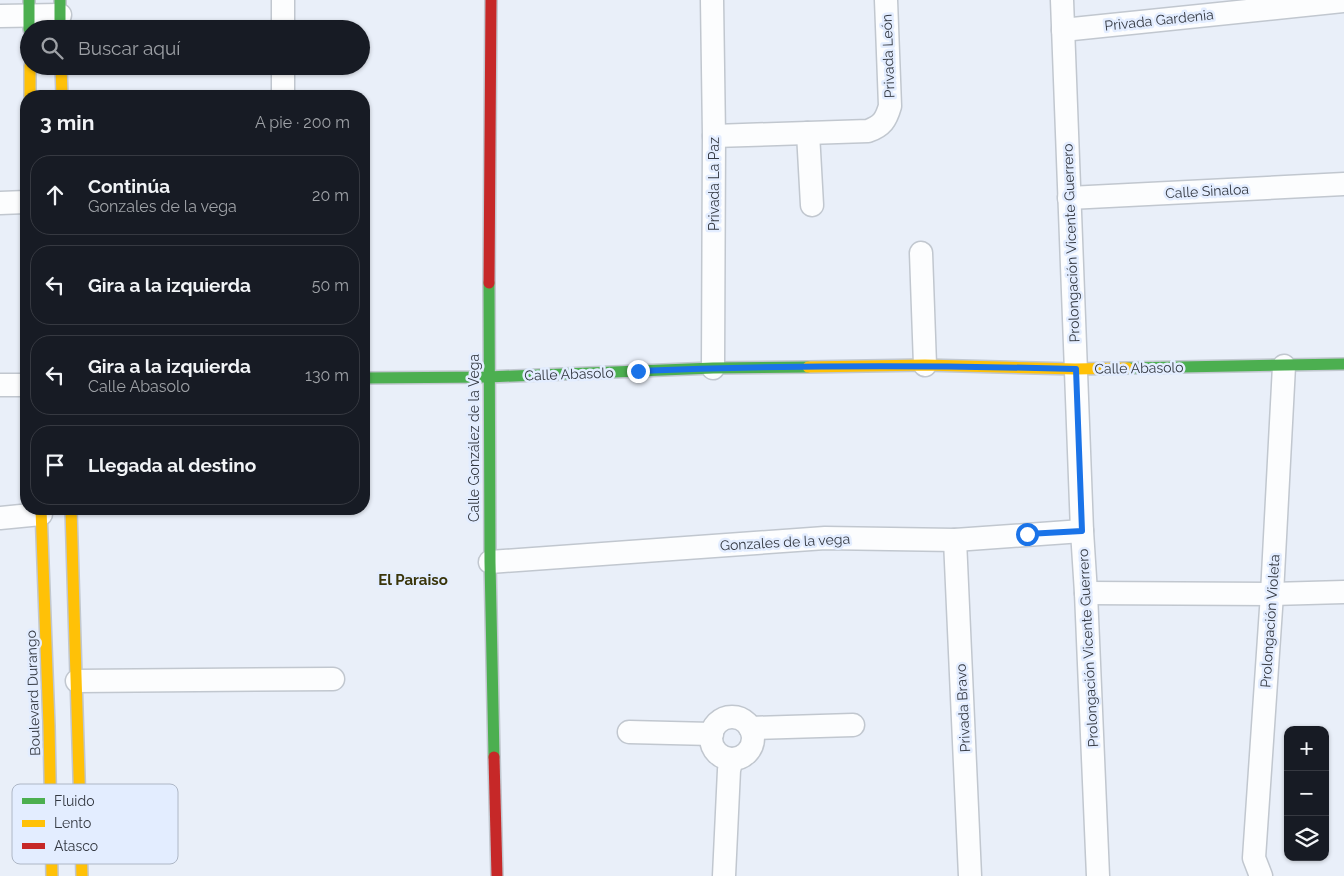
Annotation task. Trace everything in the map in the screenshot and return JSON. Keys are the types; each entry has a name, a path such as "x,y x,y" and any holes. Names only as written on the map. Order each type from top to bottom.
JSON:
{"street":[{"path":"283,0 283,20"},
{"name":"Calle González de la Vega","path":"491,0 488,377 490,562 498,876"},
{"name":"Privada La Paz","path":"712,0 714,136 713,368"},
{"name":"Privada León","path":"714,136 868,131 878,127 886,120 890,106 886,0"},
{"name":"Prolongación Vicente Guerrero","path":"1062,0 1082,531 1098,876"},
{"name":"Privada Gardenia","path":"1064,30 1344,1"},
{"path":"0,16 60,15"},
{"path":"30,75 30,90"},
{"path":"61,75 62,90"},
{"path":"283,75 283,90"},
{"path":"808,133 812,205"},
{"name":"Calle Sinaloa","path":"1069,198 1344,184"},
{"path":"0,204 20,202"},
{"path":"921,253 925,365"},
{"name":"Calle Abasolo","path":"370,378 488,377 713,368 925,365 1076,369 1344,364"},
{"name":"Prolongación Violeta","path":"1260,876 1254,858 1272,594 1284,366"},
{"path":"0,385 20,385"},
{"path":"0,518 20,515"},
{"name":"Boulevard Durango","path":"41,515 50,784"},
{"path":"71,515 80,784"},
{"name":"Gonzales de la vega","path":"490,562 825,538 955,540 1082,531"},
{"name":"Privada Bravo","path":"955,540 970,876"},
{"path":"1086,593 1272,594 1344,592"},
{"path":"77,681 333,679"},
{"path":"726,718 743,720 750,728 753,738 750,749 742,756 732,759 722,756 715,749 712,734 717,724 726,718"},
{"path":"750,728 852,725"},
{"path":"629,732 712,734"},
{"path":"724,876 729,770 732,759"}],"traffic: fast":[{"path":"29,0 29,20"},
{"path":"60,0 60,20"},
{"path":"489,283 490,562 494,757"},
{"path":"1128,368 1344,364"},
{"path":"370,378 488,377 713,368 808,367"}],"traffic: slow":[{"path":"30,75 30,90"},
{"path":"61,75 62,90"},
{"path":"808,367 925,365 1075,369 1128,368"},
{"path":"41,515 50,784"},
{"path":"71,515 79,784"},
{"path":"52,864 52,876"},
{"path":"82,864 82,876"}],"traffic: jam":[{"path":"489,283 491,0"},
{"path":"494,757 497,876"}],"district":[{"name":"El Paraiso","path":"413,580"}],"route":[{"path":"638,371 925,365 1076,369 1082,531 1027,534"}]}
